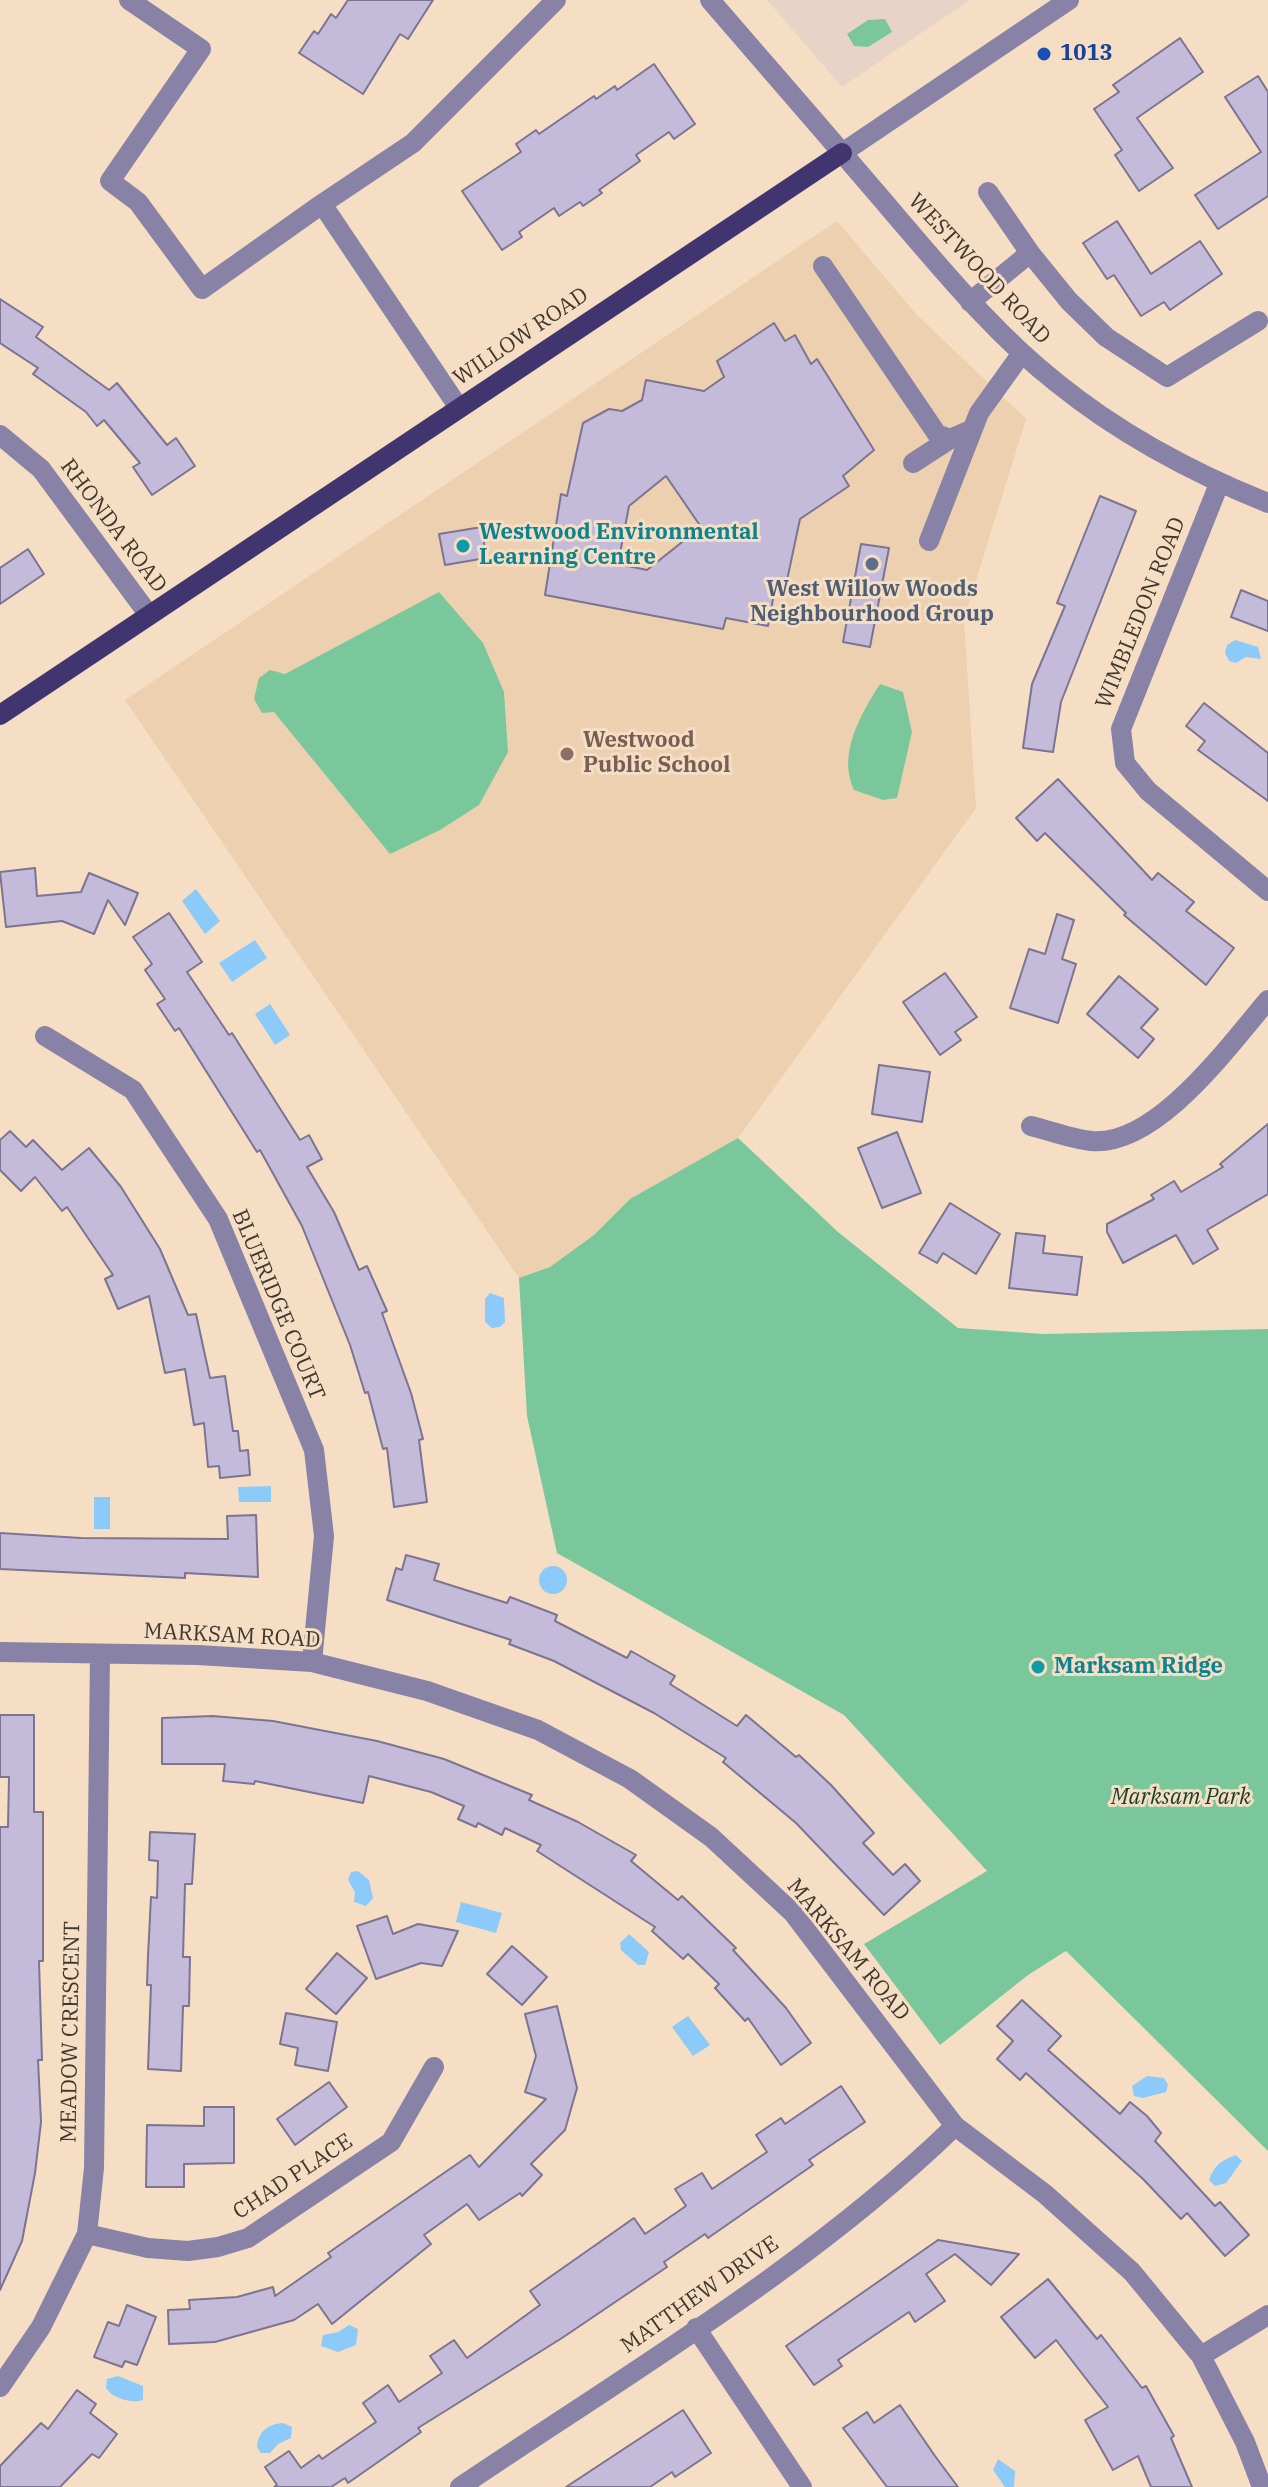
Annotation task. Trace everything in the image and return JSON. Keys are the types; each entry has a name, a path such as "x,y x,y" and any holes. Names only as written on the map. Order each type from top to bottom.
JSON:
{"main road":[{"name":"WILLOW ROAD","path":"0,715 842,153"}],"street":[{"path":"129,0 201,49 110,181 138,202 202,289 413,143 556,0"},
{"name":"WESTWOOD ROAD","path":"710,0 970,302 1022,353 1058,385 1141,441 1219,484 1268,503"},
{"name":"WILLOW ROAD","path":"842,153 1069,0"},
{"path":"988,192 1030,253 1069,301 1106,337 1167,377 1258,321"},
{"path":"322,204 459,408"},
{"path":"970,302 1030,253"},
{"path":"823,266 937,434 950,439"},
{"path":"929,541 971,430 999,382 1022,353"},
{"path":"913,463 950,439 971,430"},
{"name":"RHONDA ROAD","path":"0,435 41,469 149,615"},
{"name":"WIMBLEDON ROAD","path":"1219,484 1121,729 1125,763 1148,791 1268,891"},
{"path":"1031,1126 1093,1141 1123,1136 1164,1112 1194,1085 1268,1000"},
{"name":"BLUERIDGE COURT","path":"45,1036 133,1090 218,1219 314,1450 324,1536 312,1662"},
{"name":"MARKSAM ROAD","path":"0,1652 198,1655 312,1662 427,1691 538,1730 630,1779 711,1837 793,1913 955,2126 1045,2194 1132,2272 1201,2356 1245,2442 1262,2487"},
{"name":"MEADOW CRESCENT","path":"0,2387 41,2327 87,2234 94,2168 100,1654"},
{"name":"CHAD PLACE","path":"87,2234 148,2248 188,2251 218,2247 248,2238 391,2142 434,2067"},
{"name":"MATTHEW DRIVE","path":"460,2487 696,2328 900,2180 955,2126"},
{"path":"1201,2356 1268,2315"},
{"path":"696,2328 802,2487"}],"shaded area":[{"path":"767,0 970,0 842,87"},
{"name":"Westwood Public School","path":"837,221 917,315 1026,419 964,619 976,808 738,1138 630,1199 594,1235 550,1267 519,1278 125,700"}],"green space":[{"path":"885,19 892,32 868,47 854,46 847,34 868,20"},
{"path":"439,592 483,643 504,692 508,752 479,805 440,830 390,854 274,712 262,713 254,699 259,678 270,670 285,674"},
{"path":"880,684 903,692 912,732 897,798 883,800 854,790 848,762 859,721"},
{"name":"Marksam Park","path":"738,1138 838,1232 958,1328 1043,1334 1268,1329 1268,2151 1066,1951 1069,1949 1028,1975 940,2045 864,1944 987,1871 844,1715 557,1553 527,1416 519,1278 550,1267 594,1235 630,1199"}],"water":[{"path":"1235,640 1258,647 1261,659 1246,657 1236,663 1229,661 1225,653 1227,645"},
{"path":"196,889 220,921 205,934 182,901"},
{"path":"255,940 267,958 232,982 219,963"},
{"path":"270,1004 290,1035 275,1045 255,1014"},
{"path":"490,1293 504,1298 505,1322 500,1327 492,1328 485,1322 485,1299"},
{"path":"271,1486 271,1502 239,1502 238,1487"},
{"path":"94,1497 110,1497 110,1529 94,1529"},
{"path":"553,1566 563,1570 567,1580 563,1590 553,1594 543,1590 539,1580 543,1570"},
{"path":"358,1871 369,1880 373,1898 366,1906 354,1902 355,1892 348,1880 351,1872"},
{"path":"461,1902 502,1913 496,1933 456,1922"},
{"path":"629,1934 649,1952 645,1965 638,1965 621,1950 620,1943"},
{"path":"688,2016 710,2045 693,2056 672,2027"},
{"path":"1147,2076 1164,2078 1168,2085 1166,2092 1143,2098 1134,2096 1132,2086"},
{"path":"1236,2155 1242,2161 1226,2183 1215,2186 1209,2180 1213,2170"},
{"path":"349,2325 358,2329 356,2345 338,2352 321,2346 323,2335 338,2332"},
{"path":"118,2376 143,2386 143,2400 128,2401 109,2392 107,2379"},
{"path":"283,2423 292,2427 291,2438 278,2444 270,2453 261,2453 257,2447 262,2433 268,2427"},
{"path":"998,2459 1015,2471 1014,2487 1005,2487 993,2470"}],"building":[{"path":"348,0 433,0 408,39 400,34 363,94 299,53 314,31 318,34 331,14 336,18"},
{"path":"1180,38 1203,72 1137,118 1173,168 1139,191 1115,155 1122,150 1094,109 1119,92 1113,85"},
{"path":"654,64 695,124 674,139 669,132 636,155 640,161 599,190 602,193 583,206 580,202 559,216 554,208 519,232 522,237 502,250 462,191 521,152 516,144 536,130 539,134 594,96 596,99 615,86 617,90"},
{"path":"1258,76 1268,92 1268,196 1218,229 1195,195 1261,152 1225,97"},
{"path":"1117,221 1151,274 1200,241 1222,274 1170,310 1164,302 1141,316 1114,275 1107,279 1083,243"},
{"path":"0,299 43,327 36,337 109,390 117,383 167,445 176,438 195,466 152,495 133,467 140,463 104,420 97,426 86,412 33,374 38,368 0,343"},
{"path":"774,323 785,341 795,335 811,364 817,359 874,450 843,476 849,486 800,519 786,585 776,583 768,626 726,618 723,629 545,595 561,494 567,496 583,423 609,409 622,411 642,400 646,380 704,391 724,377 717,361","holes":["666,476 701,527 647,570 618,564 629,506"]},
{"path":"1100,496 1136,511 1061,702 1053,752 1023,748 1032,684 1065,606 1057,603"},
{"name":"Westwood Environmental Learning Centre","path":"482,527 486,558 445,565 439,534"},
{"path":"861,544 889,548 870,647 843,642"},
{"path":"28,549 44,574 0,604 0,568"},
{"path":"1241,590 1268,601 1268,631 1231,617"},
{"path":"1204,703 1268,753 1268,801 1198,750 1205,741 1186,726"},
{"path":"1058,779 1152,880 1158,873 1194,902 1186,911 1234,948 1206,985 1124,915 1126,913 1045,833 1037,841 1016,818"},
{"path":"35,868 37,896 81,892 89,873 138,893 125,925 108,900 94,934 62,921 6,927 0,872"},
{"path":"169,913 202,962 187,972 229,1035 232,1033 300,1140 309,1135 322,1159 307,1167 334,1212 359,1270 367,1266 387,1311 382,1313 411,1393 423,1439 419,1440 427,1502 394,1507 387,1448 383,1449 368,1392 365,1393 350,1345 302,1226 260,1150 257,1152 179,1028 175,1031 157,1004 165,999 145,970 152,964 133,937"},
{"path":"1057,914 1074,920 1062,959 1076,964 1058,1023 1010,1008 1029,949 1045,954"},
{"path":"945,973 977,1017 955,1032 961,1040 940,1055 903,1002"},
{"path":"1119,976 1158,1009 1141,1028 1154,1039 1138,1058 1087,1014"},
{"path":"879,1065 930,1072 922,1122 872,1114"},
{"path":"1268,1124 1268,1194 1207,1230 1218,1249 1193,1264 1176,1235 1123,1263 1107,1232 1107,1224 1154,1199 1151,1195 1174,1181 1181,1192 1223,1167 1220,1164"},
{"path":"10,1131 26,1147 33,1140 62,1170 89,1148 121,1187 160,1249 188,1315 196,1314 210,1378 225,1376 233,1431 238,1431 240,1451 248,1450 250,1475 220,1478 219,1466 208,1467 204,1423 194,1425 185,1369 165,1373 149,1296 118,1309 105,1279 113,1275 67,1207 62,1211 35,1177 21,1191 0,1170 0,1140"},
{"path":"897,1132 921,1193 882,1208 858,1148"},
{"path":"950,1203 1000,1234 976,1274 943,1253 937,1263 919,1253"},
{"path":"1016,1233 1045,1236 1043,1253 1082,1257 1077,1295 1009,1288"},
{"path":"256,1515 258,1577 185,1573 185,1578 0,1569 0,1533 81,1538 228,1539 227,1516"},
{"path":"406,1555 439,1564 434,1580 507,1603 510,1597 557,1615 555,1621 627,1658 631,1651 675,1676 670,1684 737,1726 746,1715 796,1757 799,1755 831,1785 874,1833 863,1843 893,1875 905,1864 920,1881 884,1915 796,1823 723,1762 726,1758 654,1713 554,1661 509,1644 511,1640 387,1600 396,1568 402,1570"},
{"path":"0,1715 34,1715 34,1812 43,1812 43,1961 39,1961 41,2122 35,2173 22,2241 0,2290 0,1827 8,1827 9,1777 0,1777"},
{"path":"212,1716 273,1721 377,1741 444,1759 532,1795 529,1800 578,1822 636,1855 631,1861 678,1900 682,1896 736,1948 733,1950 786,2008 811,2043 781,2065 748,2018 745,2021 715,1988 719,1984 688,1954 683,1959 652,1931 655,1927 537,1851 541,1845 505,1828 502,1835 478,1823 476,1827 458,1819 464,1806 431,1792 369,1776 363,1803 255,1781 254,1784 223,1781 225,1764 162,1764 162,1718"},
{"path":"150,1832 195,1834 192,1884 185,1884 183,1957 190,1957 189,2006 183,2006 181,2071 148,2069 151,1985 147,1985 148,1956 151,1897 157,1898 158,1861 149,1860"},
{"path":"387,1916 393,1934 418,1924 458,1931 442,1966 421,1963 376,1979 357,1926"},
{"path":"512,1946 547,1977 522,2005 487,1974"},
{"path":"337,1953 367,1978 336,2014 306,1989"},
{"path":"1022,2000 1061,2036 1048,2050 1120,2114 1130,2102 1147,2116 1161,2133 1155,2141 1215,2206 1220,2202 1249,2235 1225,2256 1187,2213 1181,2219 1143,2179 1026,2073 1020,2080 997,2059 1013,2041 997,2026"},
{"path":"557,2006 577,2088 565,2130 531,2164 542,2175 522,2196 520,2193 479,2220 467,2204 424,2235 431,2244 332,2324 318,2304 294,2320 215,2342 169,2344 168,2310 190,2309 189,2300 237,2297 273,2287 275,2296 331,2257 328,2253 470,2155 479,2167 546,2099 525,2092 536,2056 525,2014"},
{"path":"286,2013 337,2022 328,2071 295,2065 298,2048 280,2044"},
{"path":"329,2082 347,2107 295,2145 277,2119"},
{"path":"841,2086 865,2122 809,2160 813,2165 708,2238 705,2234 664,2262 667,2267 562,2338 418,2428 421,2432 348,2483 345,2478 331,2487 274,2487 277,2485 265,2467 289,2451 301,2468 319,2455 322,2459 376,2422 363,2403 388,2385 399,2402 442,2373 430,2356 454,2340 467,2358 540,2305 530,2291 634,2218 645,2234 686,2206 675,2189 702,2173 712,2189 767,2152 756,2135 781,2118 785,2124"},
{"path":"204,2107 234,2107 234,2163 184,2164 184,2187 146,2187 147,2125 204,2126"},
{"path":"938,2240 1019,2254 991,2285 955,2254 926,2274 945,2301 915,2322 909,2312 838,2360 842,2366 814,2385 786,2346"},
{"path":"1048,2279 1097,2339 1101,2335 1142,2388 1146,2386 1174,2436 1171,2438 1192,2487 1151,2487 1138,2456 1113,2470 1085,2420 1108,2407 1056,2340 1035,2358 1001,2317"},
{"path":"127,2305 156,2317 137,2365 125,2361 122,2367 94,2357 108,2322 119,2326"},
{"path":"77,2390 96,2404 90,2413 117,2434 99,2458 92,2454 60,2487 0,2487 0,2466 41,2423 48,2429"},
{"path":"900,2405 958,2487 887,2487 843,2428 867,2412 874,2423"},
{"path":"683,2410 711,2453 675,2477 672,2472 650,2487 566,2487"}],"place":[{"name":"1013","path":"1044,54"},
{"name":"Westwood Environmental Learning Centre","path":"463,546"},
{"name":"West Willow Woods Neighbourhood Group","path":"872,564"},
{"name":"Westwood Public School","path":"567,754"},
{"name":"Marksam Ridge","path":"1038,1667"}]}
